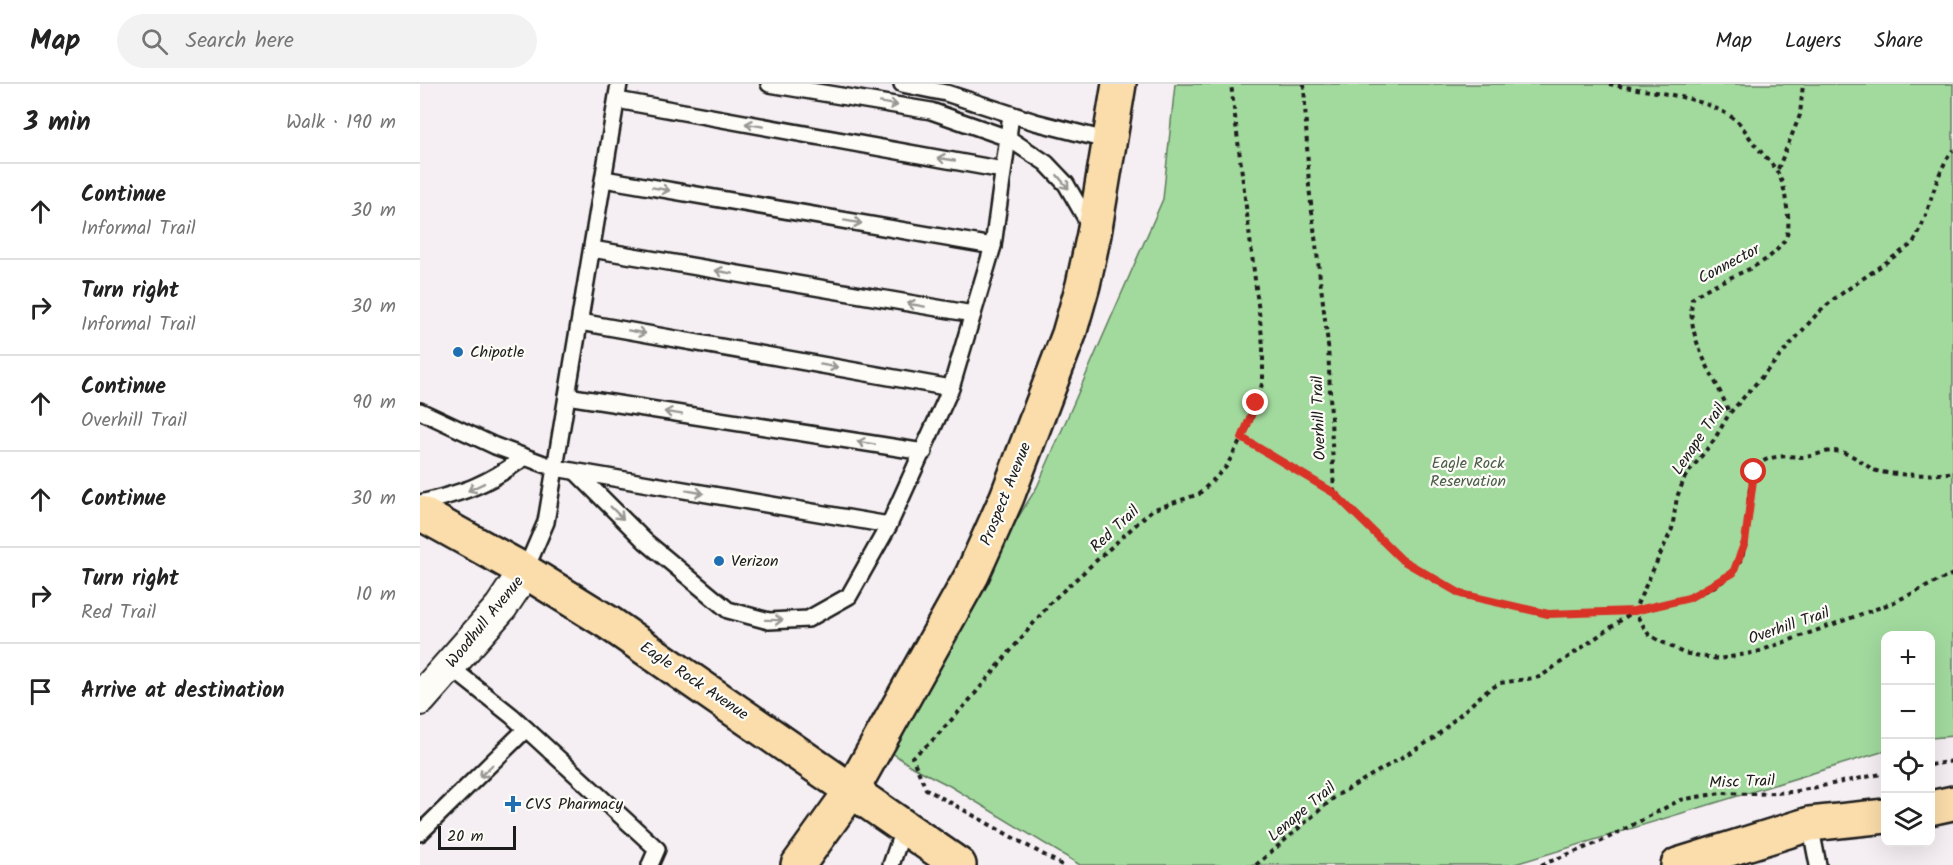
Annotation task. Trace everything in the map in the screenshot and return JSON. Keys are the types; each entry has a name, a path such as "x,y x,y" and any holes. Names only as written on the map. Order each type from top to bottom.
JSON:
{"main road":[{"name":"Prospect Avenue","path":"798,865 852,790 972,575 1007,497 1069,334 1094,234 1119,84"},
{"name":"Eagle Rock Avenue","path":"420,513 525,571 609,622 959,865"},
{"path":"1935,807 1953,803"},
{"path":"1678,865 1810,824 1881,817"}],"street":[{"name":"Woodhull Avenue","path":"430,684 501,607 525,571"}],"lane":[{"path":"525,571 546,522 620,84"},
{"path":"769,84 932,111 1008,138 1046,164 1066,184 1094,234"},
{"path":"908,84 946,93 1011,115 1110,141"},
{"path":"617,100 1003,170"},
{"path":"576,472 645,541 728,610 769,621 808,619 849,596 889,525 951,388 993,246 1011,115"},
{"path":"604,179 993,246"},
{"path":"591,249 974,314"},
{"path":"579,322 951,388"},
{"path":"567,396 924,452"},
{"path":"420,411 555,468 889,525"},
{"path":"420,503 467,492 499,476 525,457"},
{"path":"430,684 526,729 657,849 650,865"},
{"path":"420,833 526,729"},
{"path":"1810,824 1818,865"},
{"path":"891,865 904,827"}],"path":[{"name":"Red Trail","path":"1062,865 926,789 912,757 930,742 968,702 1052,601 1152,510 1199,494 1226,466 1242,438 1263,381 1263,345 1231,84"},
{"name":"Overhill Trail","path":"1304,84 1309,187 1328,344 1334,493"},
{"path":"1609,84 1686,97 1712,106 1738,122 1754,144 1778,169 1800,115 1803,84"},
{"name":"Lenape Trail","path":"1256,865 1336,796 1433,739 1484,693 1500,683 1540,677 1634,611 1672,529 1677,497 1685,477 1714,440 1729,414 1817,314 1834,299 1912,244 1920,233 1935,185 1953,150"},
{"name":"Connector","path":"1729,414 1714,376 1696,343 1691,327 1692,299 1701,291 1761,263 1776,251 1786,238 1787,208 1778,169"},
{"path":"1242,438 1334,493 1402,560 1461,594 1548,614 1634,611 1689,598 1733,573 1745,542 1754,472 1763,461 1776,456 1813,457 1828,450 1851,455 1882,472 1936,476 1953,472"},
{"name":"Overhill Trail","path":"1634,611 1649,635 1683,653 1719,659 1757,652 1892,603 1953,574"},
{"path":"1935,764 1953,761"},
{"name":"Misc Trail","path":"1541,865 1602,841 1680,800 1721,793 1754,795 1792,792 1881,774"}],"green space":[{"name":"Eagle Rock Reservation","path":"1175,84 1953,84 1953,736 1935,738 1935,631 1881,631 1881,752 1512,865 1080,865 950,786 911,766 878,743 1037,487 1163,199"}],"place":[{"name":"Chipotle","path":"458,352"},
{"name":"Verizon","path":"719,561"},
{"name":"CVS Pharmacy","path":"513,804"}],"route":[{"path":"1256,403 1242,438 1261,447 1334,493 1402,560 1461,594 1548,614 1634,611 1689,598 1733,573 1741,556 1749,525 1748,511 1754,472"}]}
